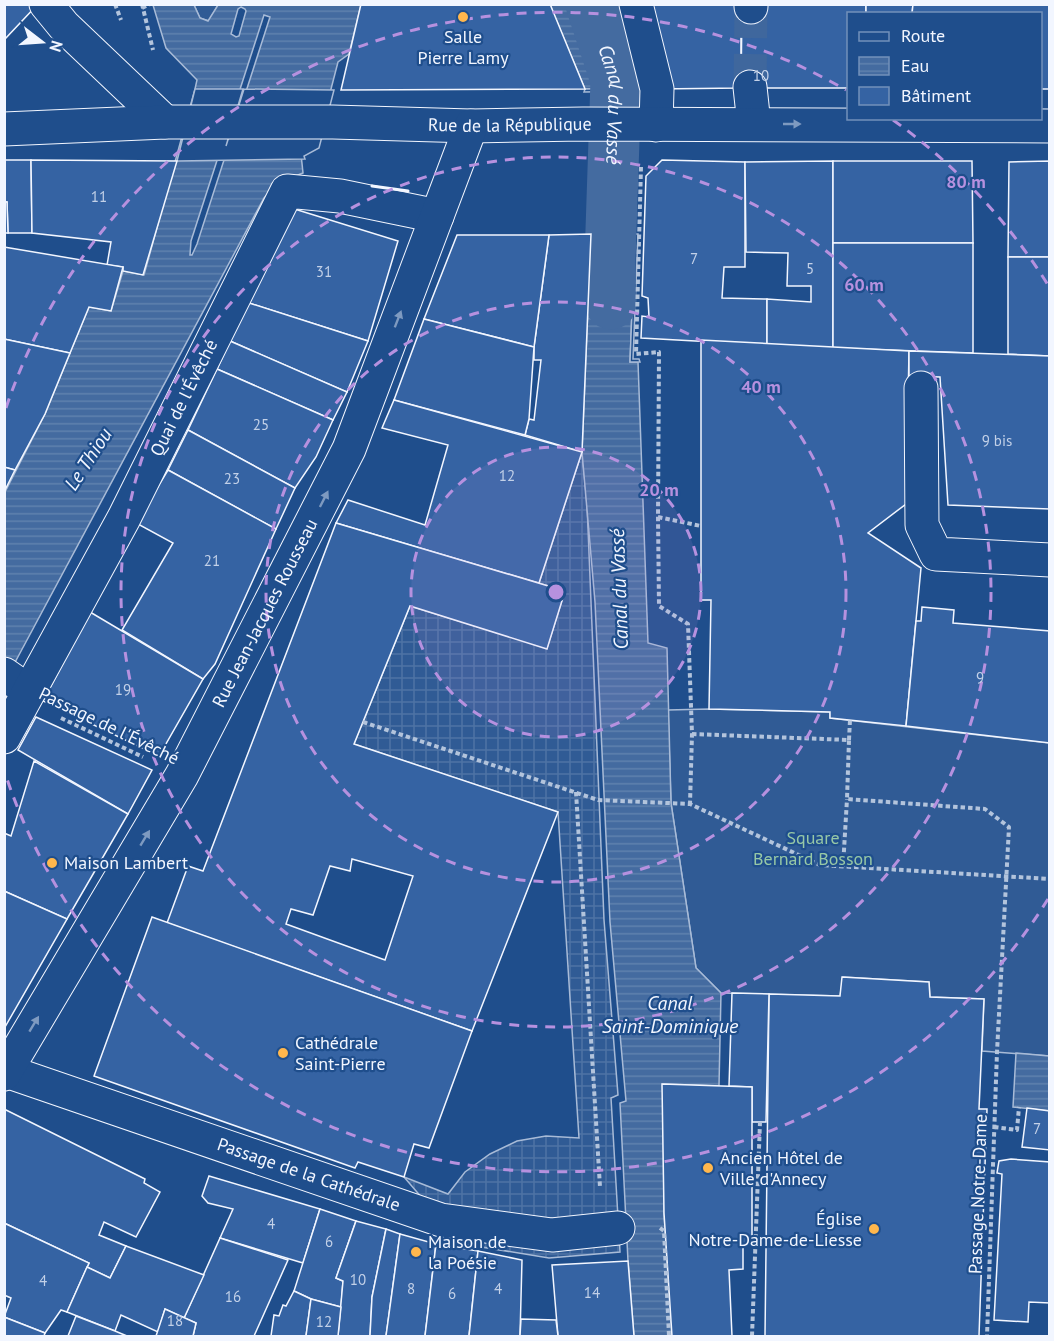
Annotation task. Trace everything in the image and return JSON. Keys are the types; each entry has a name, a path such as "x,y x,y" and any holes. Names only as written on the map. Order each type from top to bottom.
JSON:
{"street":[{"path":"636,4 657,89 650,124"},
{"path":"59,12 176,123"},
{"path":"750,87 754,124"},
{"name":"Rue de la République","path":"4,129 176,123 333,122 471,126 583,124 1050,126"},
{"name":"Rue Jean-Jacques Rousseau","path":"5,1072 182,775 349,449 471,126"},
{"name":"Quai de l'Évêché","path":"4,737 14,685 124,518 287,191 340,196 437,216"},
{"path":"921,388 922,525 936,554 1050,560"},
{"name":"Passage de la Cathédrale","path":"5,1072 441,1220 552,1235 610,1229"}],"path":[{"path":"142,8 150,4"},
{"path":"650,124 636,354 659,352 659,606 688,624 692,734 690,804"},
{"path":"658,517 701,526"},
{"name":"Passage de l'Évêché","path":"14,685 182,775"},
{"path":"843,867 850,720"},
{"path":"363,722 598,800 690,804 820,865 1050,879"},
{"path":"692,734 849,741"},
{"path":"576,792 610,1229 654,1226 664,1231 669,1336"},
{"name":"Passage Notre-Dame","path":"847,799 985,809 1009,827 997,1052 987,1336"},
{"path":"994,1127 1017,1130 1019,1107"},
{"path":"753,1336 760,1122"}],"shaded area":[{"path":"194,5 218,5 209,21 200,18"},
{"path":"582,452 587,504 604,920 618,1095 611,1098 620,1252 549,1258 439,1240 441,1220 404,1177 448,1194 465,1172 490,1154 517,1141 546,1136 579,1138 558,812 354,744 410,606 547,648 565,591 539,583"},
{"name":"Square Bernard Bosson","path":"668,710 830,712 830,718 1049,743 1049,1056 982,1051 984,999 930,997 929,982 843,977 840,996 721,993 696,968 671,803"}],"water":[{"name":"Le Thiou","path":"153,5 194,5 200,18 208,21 218,5 361,5 349,54 338,62 316,147 301,154 303,173 272,189 264,198 5,681 5,492 45,414 89,307 111,311 123,271 144,275 197,80 166,48","holes":["241,7 246,11 239,36 236,37 231,34 238,9","264,15 270,17 197,244 190,255 191,241"]},
{"path":"550,5 627,5 651,88 585,89"},
{"name":"Canal Saint-Dominique","path":"591,234 635,234 630,362 638,362 648,643 667,648 671,803 696,968 721,993 719,1086 663,1084 664,1213 672,1336 634,1336 628,1261 620,1103 626,1101 610,922 595,602 582,452"},
{"path":"1016,1053 1049,1056 1049,1111 1013,1107"}],"pier":[{"path":"651,88 651,91 584,92 585,89"},
{"path":"195,89 243,89 226,146 244,89 334,90 319,148 304,156 305,159 177,161"},
{"path":"591,231 635,231 635,234 638,234 633,359 639,359 640,362 630,362 635,235 591,234"}],"building":[{"path":"4,4 38,4 4,40"},
{"path":"361,4 550,4 585,89 341,90"},
{"path":"628,4 741,4 741,88 657,89"},
{"path":"765,4 866,4 866,12 847,12 847,88 741,88 742,8"},
{"path":"866,4 913,4 912,12 866,12"},
{"path":"913,4 1050,4 1050,89 1042,89 1042,12 912,12"},
{"path":"4,160 31,160 32,233 8,233 7,202 4,202"},
{"path":"31,160 177,161 143,275 123,271 123,267 107,265 111,242 32,233"},
{"path":"662,160 745,162 745,267 724,267 722,298 767,299 767,345 641,338 642,316 649,317 648,298 642,296 646,176"},
{"path":"833,161 833,348 767,345 767,299 811,302 811,286 787,286 788,253 746,252 745,162"},
{"path":"833,161 972,161 973,243 833,243"},
{"path":"1050,161 1050,257 1008,257 1009,162"},
{"path":"4,202 7,202 8,233 4,233"},
{"path":"288,207 398,241 368,341 246,302"},
{"path":"591,234 582,452 525,435 529,419 534,420 541,360 534,360 534,347 549,235"},
{"path":"457,235 549,235 534,347 424,319"},
{"path":"833,243 973,243 973,353 833,348"},
{"path":"4,247 123,267 111,311 89,307 70,353 4,339"},
{"path":"1008,257 1050,257 1050,356 1008,354"},
{"path":"246,302 368,341 347,392 230,341"},
{"path":"424,319 534,347 529,419 525,435 394,400"},
{"path":"4,339 70,353 45,414 15,470 4,467"},
{"path":"701,340 909,351 906,504 868,533 921,568 906,726 830,718 830,712 709,709 711,600 701,600"},
{"path":"230,341 347,392 333,420 217,369"},
{"path":"909,351 1050,356 1050,509 948,505 940,377 909,376"},
{"path":"217,369 333,420 316,457 295,488 188,430"},
{"path":"394,400 582,452 539,583 336,523 348,500 425,525 448,445 382,428"},
{"path":"188,430 295,488 276,529 168,470"},
{"path":"4,467 15,470 4,492"},
{"path":"168,470 276,529 215,664 203,679 122,630 173,543 136,523"},
{"path":"336,523 565,591 547,649 410,606 354,744 558,812 472,1031 167,923 188,866 203,871","holes":["352,859 413,876 385,960 286,924 291,909 313,915 330,866 350,871"]},
{"path":"922,607 954,610 953,623 1050,631 1050,743 906,726 916,621 921,621"},
{"path":"90,612 203,679 159,756 43,701"},
{"path":"36,717 152,770 128,814 18,750"},
{"name":"Maison Lambert","path":"34,761 128,814 67,919 4,891 4,833 11,836"},
{"path":"4,891 67,919 5,1027 4,1027"},
{"name":"Cathédrale Saint-Pierre","path":"152,917 472,1031 429,1148 414,1144 404,1177 358,1162 355,1168 94,1076"},
{"name":"Église Notre-Dame-de-Liesse","path":"842,977 929,982 930,997 984,999 979,1109 987,1109 979,1336 765,1336 769,994 840,996"},
{"path":"732,993 769,994 766,1122 752,1122 752,1087 729,1086"},
{"name":"Ancien Hôtel de Ville d'Annecy","path":"662,1084 752,1087 752,1244 743,1244 743,1269 729,1270 732,1336 672,1336 664,1213"},
{"path":"1027,1108 1050,1111 1050,1150 1022,1147"},
{"path":"4,1109 145,1179 144,1183 160,1192 136,1237 104,1222 99,1235 126,1246 110,1278 87,1267 89,1263 4,1223"},
{"path":"1011,1159 1050,1162 1050,1303 1029,1302 1028,1322 994,1320 1002,1174 997,1173 999,1161"},
{"path":"209,1176 320,1209 303,1263 220,1238 233,1209 208,1203 202,1196"},
{"path":"320,1209 356,1221 336,1278 343,1281 341,1307 311,1299 294,1291"},
{"path":"356,1221 386,1229 372,1297 370,1336 338,1336 343,1281 336,1278"},
{"path":"4,1223 89,1263 67,1312 61,1310 45,1333 4,1317 11,1298 4,1295"},
{"path":"386,1229 400,1234 386,1336 370,1336 372,1297"},
{"path":"400,1234 436,1244 425,1336 386,1336"},
{"path":"220,1238 288,1260 254,1336 193,1336 196,1323 184,1318"},
{"path":"436,1244 478,1251 469,1336 425,1336"},
{"path":"126,1246 204,1275 184,1318 165,1309 158,1332 121,1315 115,1331 67,1312 87,1267 110,1278"},
{"path":"478,1251 522,1260 520,1336 469,1336"},
{"path":"628,1261 634,1336 558,1336 552,1265"},
{"path":"294,1291 311,1299 306,1336 271,1336 274,1315 279,1316 283,1305 286,1306"},
{"path":"311,1299 341,1307 338,1336 306,1336"},
{"path":"165,1309 196,1323 193,1336 156,1336"},
{"path":"76,1316 115,1331 127,1336 68,1336"},
{"path":"4,1317 45,1333 44,1336 4,1336"},
{"path":"521,1319 556,1320 558,1336 520,1336"}],"waterway":[{"name":"Canal du Vassé","path":"591,4 616,80 610,260 611,304"}],"tunnel":[{"path":"750,87 751,7"}],"wall":[{"path":"372,186 408,191"}],"place":[{"name":"Salle Pierre Lamy","path":"463,17"},
{"name":"Maison Lambert","path":"52,863"},
{"name":"Cathédrale Saint-Pierre","path":"283,1053"},
{"name":"Ancien Hôtel de Ville d'Annecy","path":"708,1168"},
{"name":"Église Notre-Dame-de-Liesse","path":"874,1229"},
{"name":"Maison de la Poésie","path":"416,1252"}]}
